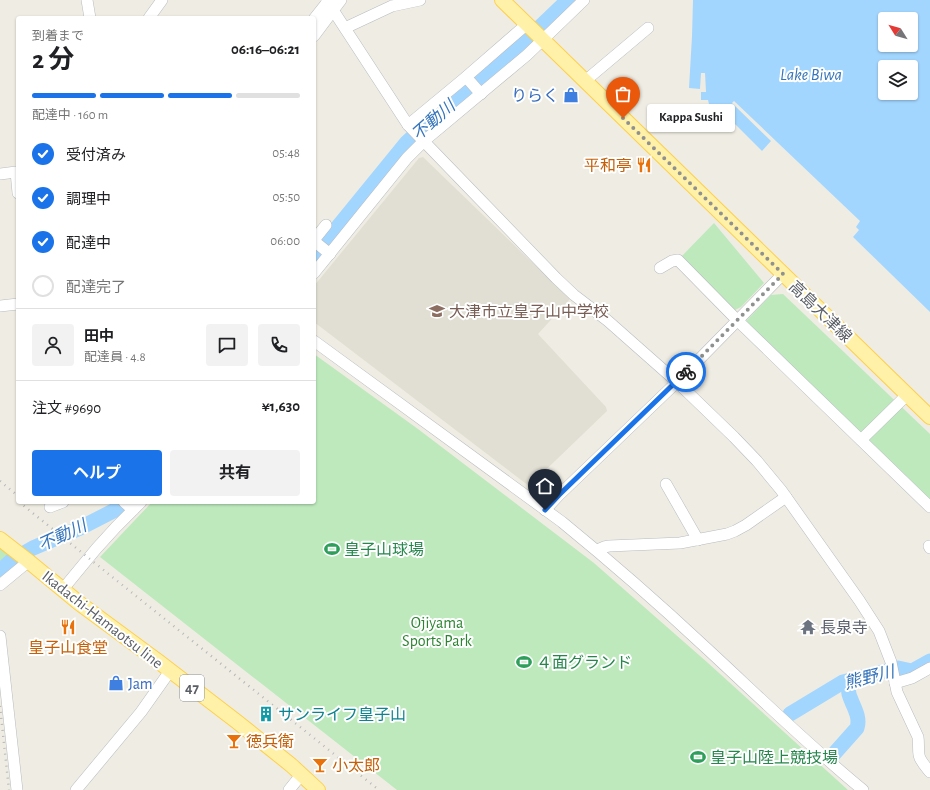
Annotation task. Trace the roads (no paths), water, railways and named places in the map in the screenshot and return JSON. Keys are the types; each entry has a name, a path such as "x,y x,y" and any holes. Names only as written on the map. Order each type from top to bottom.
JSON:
{"main road":[{"path":"502,0 528,25"},
{"name":"高島大津線","path":"528,25 930,417"},
{"name":"Ikadachi-Hamaotsu line","path":"0,539 28,560 89,611 265,744 318,790"}],"street":[{"path":"87,0 90,16"},
{"path":"150,16 162,0"},
{"path":"316,17 329,3 341,0"},
{"path":"345,28 392,6 420,0"},
{"path":"316,271 423,140 479,93 584,0"},
{"path":"329,3 410,126 556,278 574,295 608,321 677,382 734,437 757,461 786,497 859,600 879,631 893,674 897,692 918,737 919,756 921,762 930,772"},
{"path":"316,32 329,3"},
{"path":"410,126 528,25"},
{"path":"585,80 648,28"},
{"path":"467,78 479,93"},
{"path":"0,174 16,172"},
{"path":"316,238 326,225"},
{"path":"316,243 330,254"},
{"path":"660,268 672,261 678,260 737,320 930,507"},
{"path":"545,510 677,382 783,274"},
{"path":"0,306 16,304"},
{"path":"316,342 562,522 597,550 703,645 832,765 863,790"},
{"path":"861,440 907,395"},
{"path":"666,484 698,540"},
{"path":"597,550 609,546 680,543 728,534 746,525 786,497"},
{"path":"50,507 58,504"},
{"path":"126,504 133,510"},
{"path":"63,589 96,550 139,504"},
{"path":"0,585 28,560"},
{"path":"0,636 3,700 17,790"},
{"path":"893,674 912,678 930,668"},
{"path":"76,790 141,712 170,671"},
{"path":"289,790 301,775"}],"water":[{"name":"Lake Biwa","path":"693,0 930,0 930,312 853,237 859,230 856,227 860,221 734,101 732,103 771,141 762,151 718,107 710,108 708,100 701,100 701,92 706,92 705,73 701,73 700,89 689,88"}],"waterway":[{"name":"不動川","path":"316,254 407,142 520,46 568,0"},
{"name":"不動川","path":"0,571 12,560 33,548 80,528 124,504"},
{"name":"熊野川","path":"790,714 843,682 898,668 912,671 930,661"},
{"path":"833,755 857,728 858,724 856,711 849,694 849,681"}],"railway":[{"path":"0,481 16,494"},
{"path":"21,504 379,790"},
{"path":"0,706 9,790"}],"place":[{"name":"りらく","path":"571,95"},
{"name":"Kappa Sushi","path":"623,118"},
{"name":"平和亭","path":"644,165"},
{"name":"大津市立皇子山中学校","path":"437,311"},
{"name":"皇子山球場","path":"332,549"},
{"name":"皇子山食堂","path":"68,627"},
{"name":"長泉寺","path":"808,627"},
{"name":"４面グランド","path":"524,662"},
{"name":"Jam","path":"116,683"},
{"name":"サンライフ皇子山","path":"266,714"},
{"name":"徳兵衛","path":"234,741"},
{"name":"皇子山陸上競技場","path":"698,757"},
{"name":"小太郎","path":"320,765"}],"park label":[{"name":"Ojiyama Sports Park","path":"437,631"}]}
